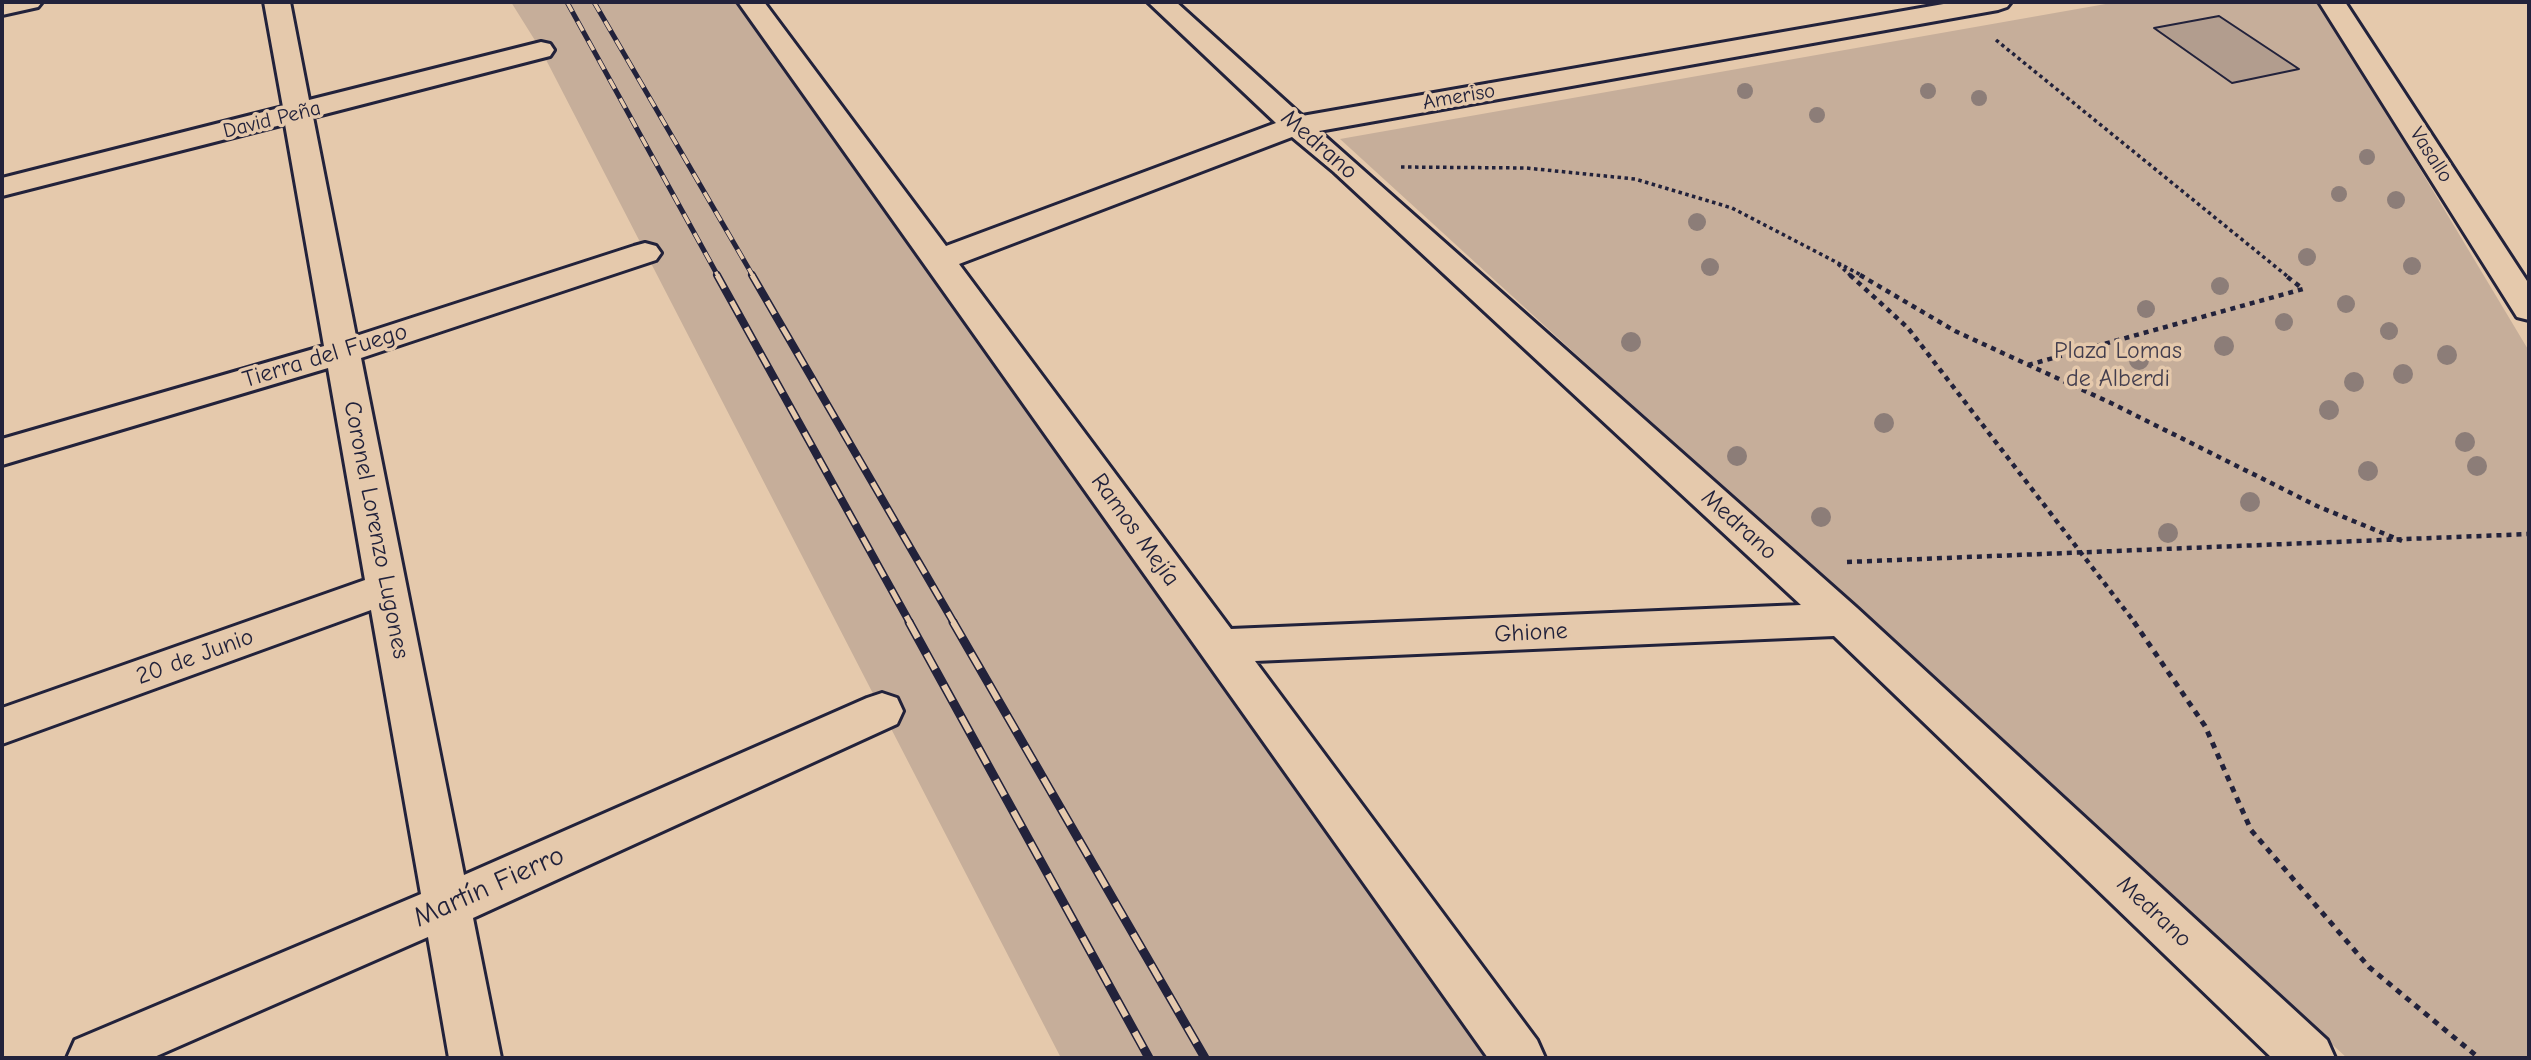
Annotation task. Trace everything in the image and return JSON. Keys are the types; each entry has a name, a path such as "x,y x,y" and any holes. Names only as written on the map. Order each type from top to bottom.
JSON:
{"street":[{"path":"2,7 29,2"},
{"name":"Coronel Lorenzo Lugones","path":"277,2 475,1058"},
{"name":"Ramos Mejía","path":"751,2 1519,1058"},
{"name":"Medrano","path":"1161,2 1296,127 1344,166 1843,619 2309,1058"},
{"name":"Vasallo","path":"2332,2 2529,309"},
{"name":"Ameriso","path":"939,260 1296,127 1983,3"},
{"name":"David Peña","path":"2,187 298,114 541,50"},
{"name":"Tierra del Fuego","path":"2,452 342,352 645,253"},
{"name":"20 de Junio","path":"2,726 387,588"},
{"name":"Ghione","path":"1219,646 1843,619"},
{"name":"Martín Fierro","path":"93,1058 447,906 882,711"}],"path":[{"path":"1983,3 1993,37 2303,289 2028,365"},
{"path":"1344,166 1526,168 1634,179 1732,208 1830,257 1955,331 2111,403 2317,506 2402,541"},
{"path":"1830,257 1908,328 2125,609 2205,726 2251,830 2369,967 2479,1058"},
{"path":"1783,565 2529,534"}],"green space":[{"path":"511,2 751,2 1519,1058 1061,1058 541,50"},
{"name":"Plaza Lomas de Alberdi","path":"2117,2 2320,2 2529,351 2529,1058 2347,1058 1340,139"}],"building":[{"path":"2219,16 2299,69 2232,83 2154,28"}],"railway":[{"path":"567,2 718,276"},
{"path":"594,2 753,276"},
{"path":"717,275 910,623"},
{"path":"752,275 954,623"},
{"path":"909,622 1149,1058"},
{"path":"953,622 1205,1058"}]}
